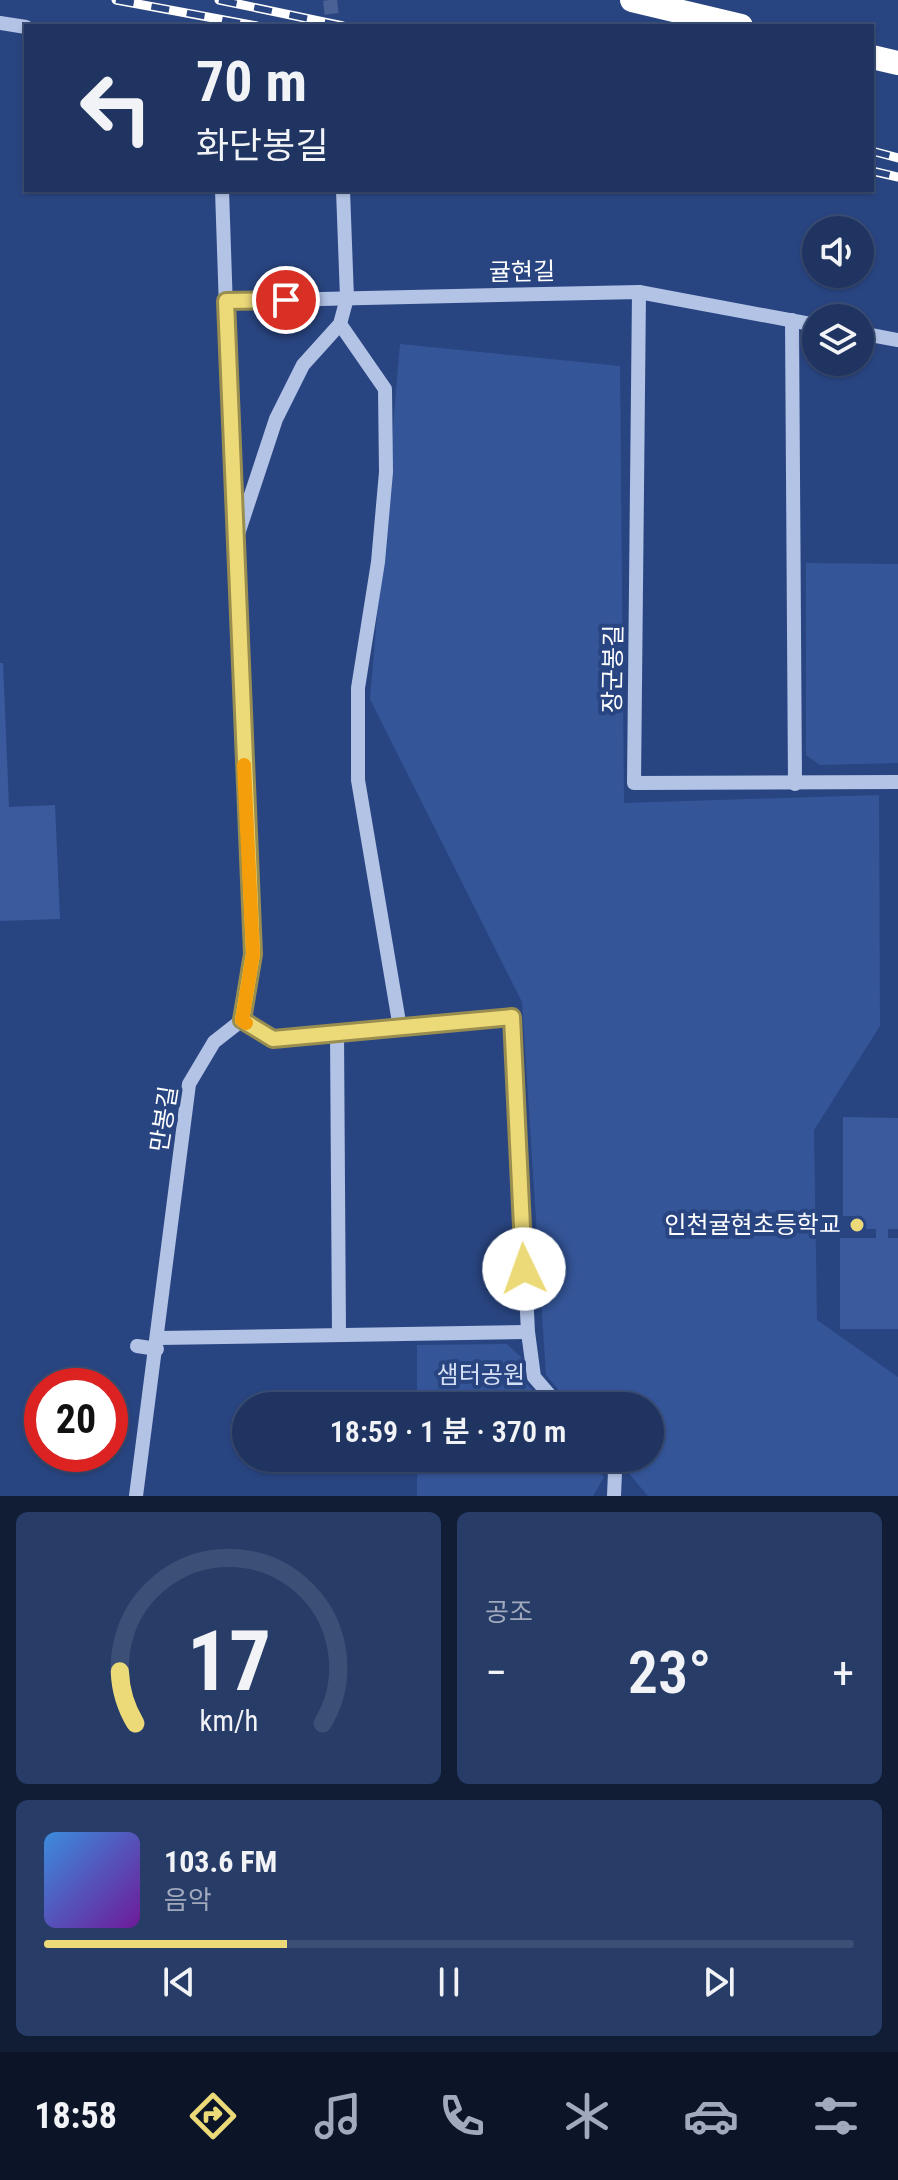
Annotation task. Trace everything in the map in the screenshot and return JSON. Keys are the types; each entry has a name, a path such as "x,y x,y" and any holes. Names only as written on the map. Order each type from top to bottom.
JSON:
{"highway":[{"path":"632,0 733,24"},
{"path":"874,57 898,63"}],"street":[{"path":"0,23 24,27"},
{"path":"222,192 234,546 253,954 242,1020 273,1039 512,1017 528,1332 534,1377 547,1392"},
{"path":"234,546 276,419 303,365 340,324 347,298 343,192"},
{"name":"귤현길","path":"226,301 639,292 802,322"},
{"name":"장군봉길","path":"639,292 634,783 898,782"},
{"path":"792,320 795,784"},
{"path":"340,324 385,389 386,472 378,562 358,688 358,780 400,1028"},
{"path":"874,336 898,340"},
{"name":"만봉길","path":"136,1496 189,1084 214,1042 242,1020"},
{"path":"337,1033 339,1335"},
{"path":"137,1346 339,1335 528,1332"},
{"path":"614,1496 615,1472"}],"green space":[{"path":"400,344 620,366 624,803 879,795 880,1026 814,1130 817,1320 898,1377 898,1496 648,1496 628,1472 664,1472 664,1392 560,1392 546,1375 522,1002 370,699"},
{"path":"806,563 898,564 898,763 820,765 806,755"},
{"name":"샘터공원","path":"507,1344 521,1357 521,1377 534,1392 417,1392 417,1345"},
{"name":"샘터공원","path":"417,1472 600,1472 604,1477 593,1496 417,1496"}],"building":[{"path":"0,663 3,663 9,807 55,805 60,919 0,921"},
{"path":"843,1117 898,1118 898,1229 888,1229 888,1238 898,1238 898,1329 840,1329 840,1238 876,1238 876,1229 861,1229 862,1216 843,1216"}],"tunnel":[{"path":"330,0 333,24"}],"railway":[{"path":"116,0 246,24"},
{"path":"219,0 333,24"},
{"path":"874,152 898,158"},
{"path":"874,171 898,177"}],"slow traffic":[{"path":"244,765 253,954 242,1020 246,1023"}],"place":[{"name":"인천귤현초등학교","path":"857,1225"}],"route":[{"path":"286,300 226,301 253,954 242,1020 273,1039 512,1017 524,1269"}]}
